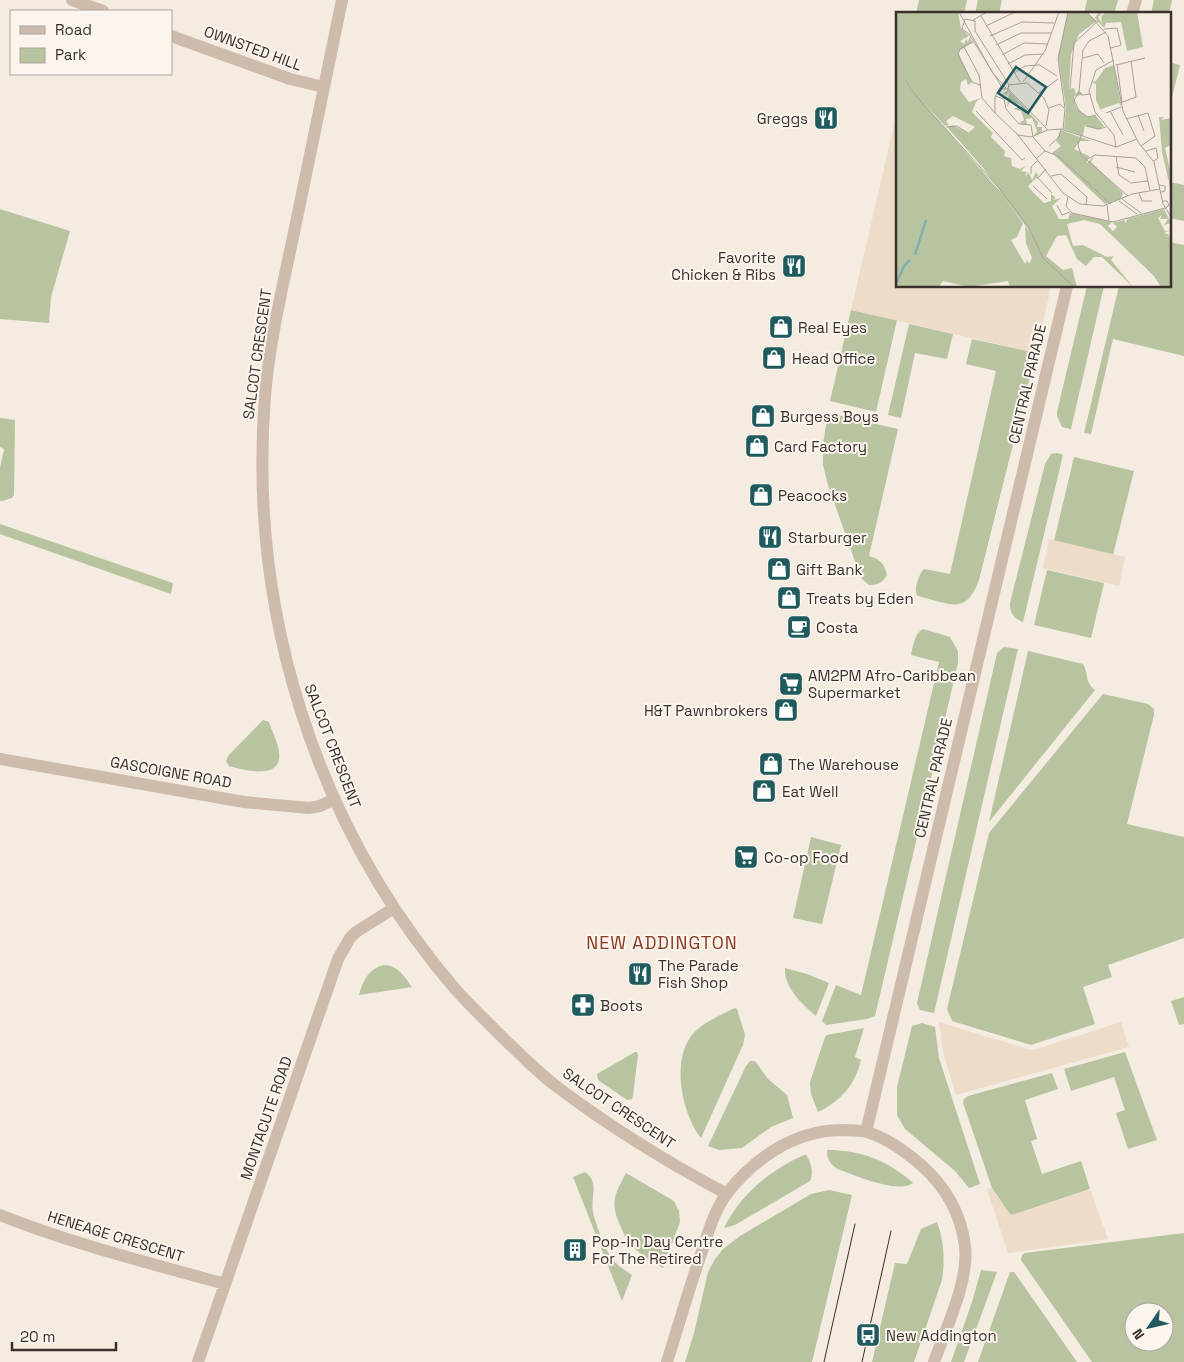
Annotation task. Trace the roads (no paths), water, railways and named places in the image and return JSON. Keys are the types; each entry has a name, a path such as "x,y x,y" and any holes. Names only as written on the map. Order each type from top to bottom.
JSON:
{"street":[{"path":"72,0 100,10"},
{"name":"SALCOT CRESCENT","path":"342,0 276,313 265,402 262,489 270,582 283,650 299,709 314,752 335,799 374,874 394,908 439,970 459,993 500,1037 548,1079 592,1113 689,1174 727,1194"},
{"name":"OWNSTED HILL","path":"172,36 290,79 324,87"},
{"name":"CENTRAL PARADE","path":"866,1132 1067,288"},
{"name":"GASCOIGNE ROAD","path":"0,759 244,802 309,808 320,806 335,799"},
{"name":"MONTACUTE ROAD","path":"198,1362 338,959 350,938 356,932 394,908"},
{"path":"667,1362 706,1238 727,1194 752,1166 780,1146 795,1139 829,1130 848,1130 866,1132 887,1141 908,1154 932,1175 942,1186 951,1202 962,1231 965,1262 962,1280 934,1362"},
{"name":"HENEAGE CRESCENT","path":"0,1215 100,1250 225,1284"}],"tram line":[{"path":"824,1362 855,1224"},
{"path":"862,1362 891,1231"}],"place":[{"name":"Greggs","path":"826,118"},
{"name":"Favorite Chicken & Ribs","path":"794,266"},
{"name":"Real Eyes","path":"781,327"},
{"name":"Head Office","path":"774,358"},
{"name":"Burgess Boys","path":"763,416"},
{"name":"Card Factory","path":"757,446"},
{"name":"Peacocks","path":"761,495"},
{"name":"Starburger","path":"770,537"},
{"name":"Gift Bank","path":"779,569"},
{"name":"Treats by Eden","path":"789,598"},
{"name":"Costa","path":"799,627"},
{"name":"AM2PM Afro-Caribbean Supermarket","path":"791,684"},
{"name":"H&T Pawnbrokers","path":"786,710"},
{"name":"The Warehouse","path":"771,764"},
{"name":"Eat Well","path":"764,791"},
{"name":"Co-op Food","path":"746,857"},
{"name":"The Parade Fish Shop","path":"640,974"},
{"name":"Boots","path":"583,1005"},
{"name":"Pop-In Day Centre For The Retired","path":"575,1250"},
{"name":"New Addington","path":"868,1335"}],"district":[{"name":"NEW ADDINGTON","path":"662,942"}]}
